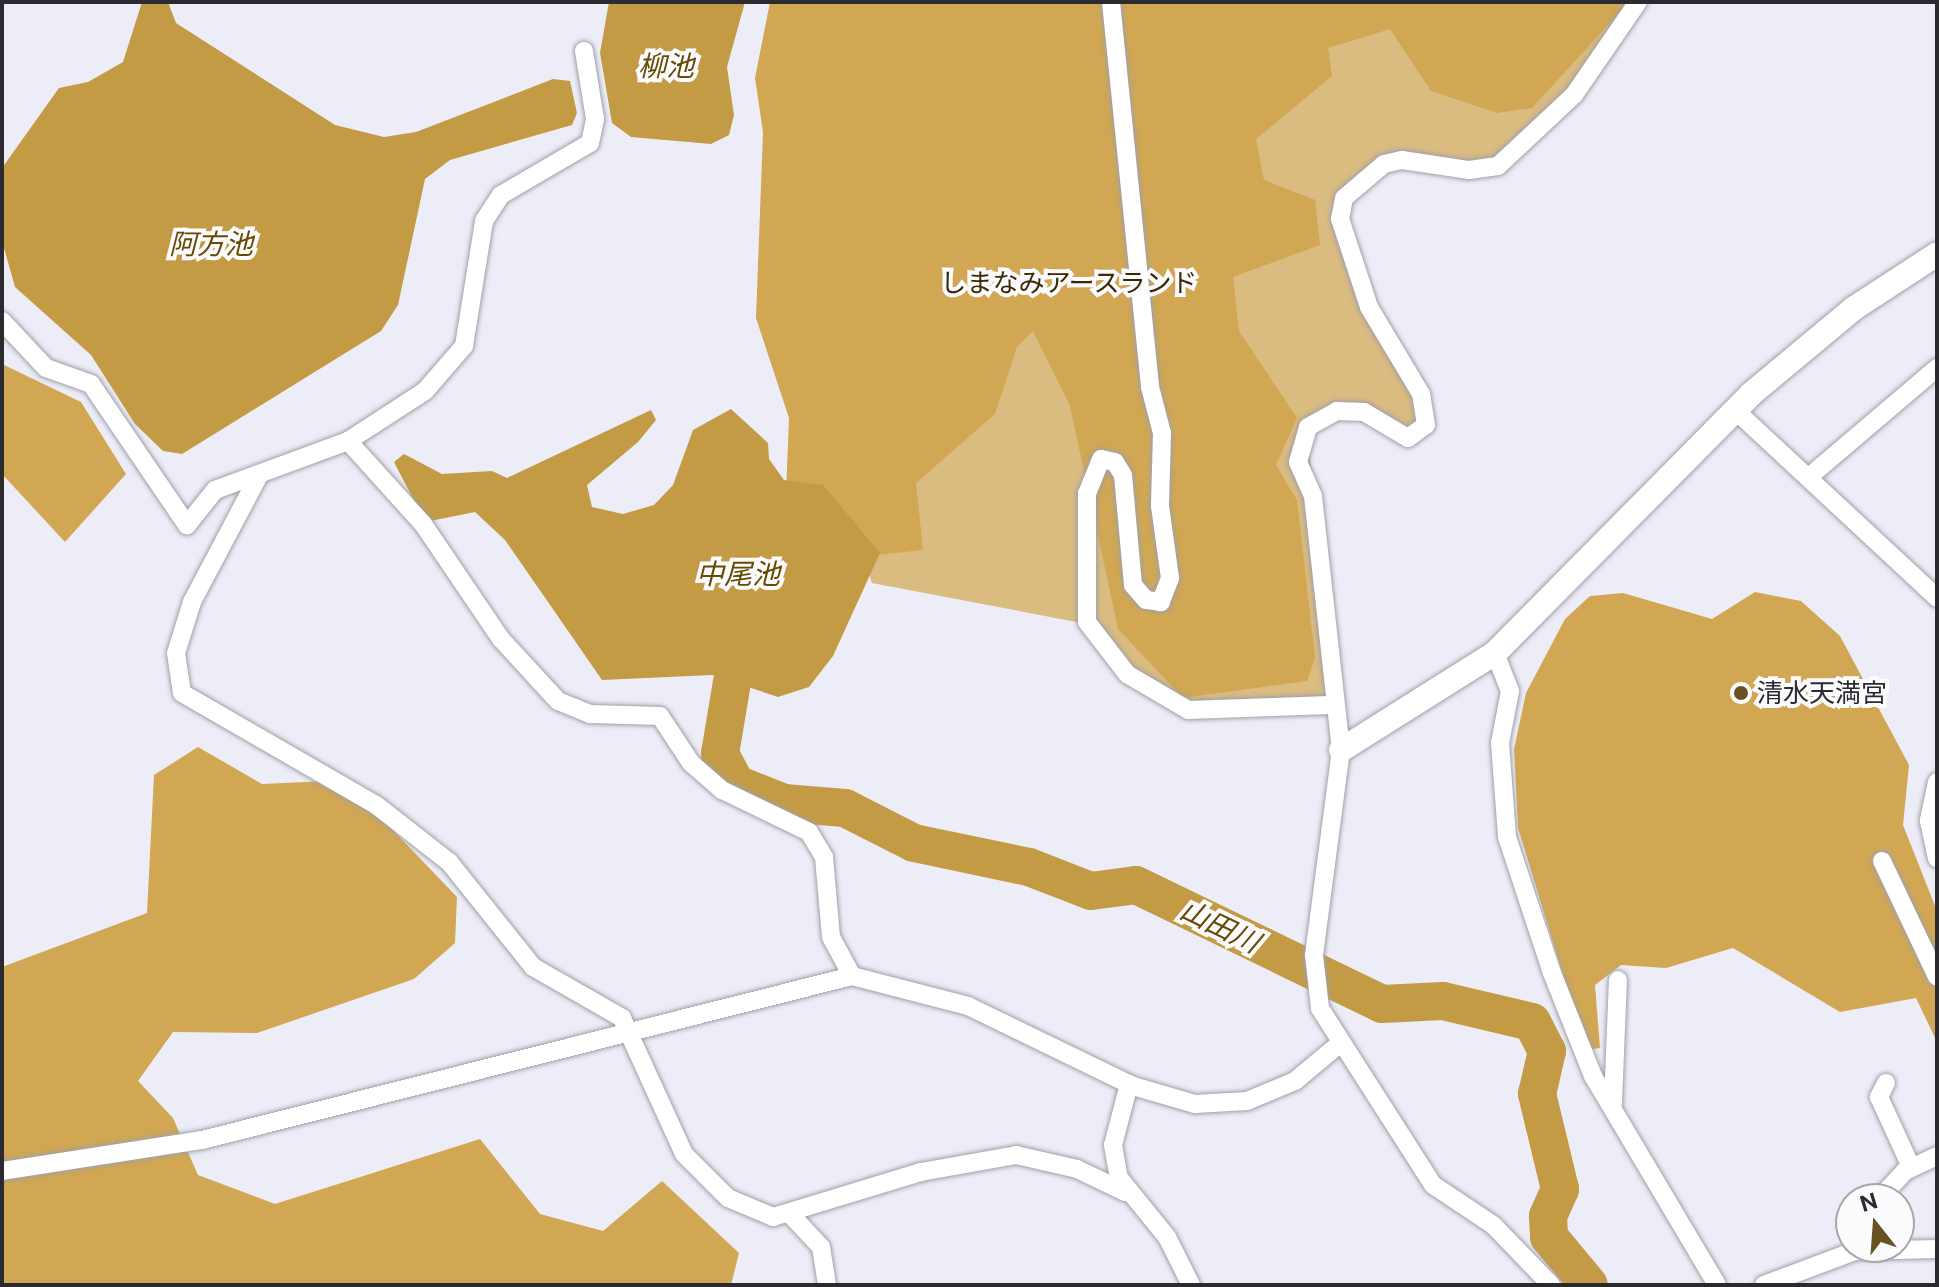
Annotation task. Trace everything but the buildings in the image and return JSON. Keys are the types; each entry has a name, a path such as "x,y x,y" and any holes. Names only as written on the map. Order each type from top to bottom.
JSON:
{"street":[{"path":"1111,2 1150,387 1162,433 1160,506 1170,578 1161,602 1146,600 1133,585 1123,475 1115,462 1101,459 1087,493 1087,622 1127,674 1188,710 1330,705"},
{"path":"1551,1285 1493,1225 1433,1185 1338,1045 1320,1008 1314,955 1341,750 1330,705 1313,496 1298,462 1308,427 1337,411 1364,412 1408,438 1426,425 1421,394 1369,307 1340,219 1344,198 1384,164 1402,160 1469,170 1498,166 1574,95 1638,2"},
{"path":"2,321 46,368 91,384 187,525 215,490 257,479 348,441 425,391 464,346 484,221 501,195 590,143 595,119 584,51"},
{"path":"1341,750 1495,653 1735,410 1820,334 1937,254"},
{"path":"1810,476 1937,368"},
{"path":"1735,410 1810,476 1937,598"},
{"path":"348,441 423,524 501,639 558,701 590,714 660,716 691,763 722,790 809,832 824,857 831,937 852,976"},
{"path":"257,479 192,602 176,653 182,693 376,805 449,862 533,967 622,1018 684,1154 728,1198 773,1217 921,1172 1016,1155 1077,1169 1125,1192 1167,1237 1191,1285"},
{"path":"1495,653 1510,691 1500,743 1507,837 1572,1029 1717,1285"},
{"path":"1937,782 1929,821 1937,858"},
{"path":"1882,861 1937,977"},
{"path":"2,1171 202,1140 852,976 968,1006 1129,1084 1195,1104 1247,1101 1295,1081 1338,1045"},
{"path":"1613,1103 1618,980"},
{"path":"1886,1083 1879,1097 1911,1167"},
{"path":"1125,1192 1113,1145 1129,1084"},
{"path":"1895,1183 1911,1167 1937,1156"},
{"path":"790,1214 821,1247 827,1285"},
{"path":"1915,1249 1937,1249"},
{"path":"1764,1285 1835,1257"}],"green space":[{"name":"しまなみアースランド","path":"770,2 1629,2 1532,108 1497,113 1431,91 1390,29 1328,48 1332,76 1256,139 1264,180 1315,200 1320,245 1233,277 1239,331 1297,418 1276,465 1297,500 1315,658 1307,681 1183,698 1118,629 1070,406 1033,331 1017,347 995,414 916,483 923,550 850,558 785,519 789,418 756,318 763,132 755,78"},
{"name":"しまなみアースランド","path":"784,2 1633,2 1557,111 1498,166 1402,160 1344,198 1355,264 1421,394 1426,425 1409,438 1364,412 1308,427 1330,705 1188,710 1127,674 1087,624 872,583 771,270"},
{"path":"2,364 81,402 126,474 65,542 2,474"},
{"path":"1755,592 1801,601 1840,636 1909,765 1903,825 1937,911 1937,1042 1916,998 1840,1012 1733,948 1666,968 1621,965 1595,985 1600,1048 1586,1050 1518,828 1514,749 1526,693 1565,619 1590,596 1623,593 1712,619"},
{"path":"198,747 262,784 329,781 389,826 457,897 455,943 414,979 257,1033 173,1032 138,1081 173,1118 198,1175 275,1204 480,1139 540,1214 603,1231 662,1181 739,1253 731,1285 2,1285 2,967 147,913 154,775"}],"water":[{"name":"阿方池","path":"142,2 168,2 176,23 335,125 384,137 416,132 553,79 570,81 577,113 572,125 450,160 425,179 398,305 381,331 182,454 163,451 135,424 91,355 15,287 2,241 2,168 59,88 88,82 123,62"},
{"name":"柳池","path":"609,2 745,2 727,67 734,115 729,135 711,144 631,137 612,123 600,53"},
{"name":"中尾池","path":"731,409 768,443 769,459 784,480 823,485 880,553 833,656 809,687 778,697 712,675 602,680 505,540 475,512 425,522 394,462 404,454 442,474 492,471 507,478 651,410 656,420 638,442 587,485 592,507 623,514 654,505 673,485 693,430"}],"waterway":[{"name":"山田川","path":"732,682 720,754 736,784 784,803 845,808 914,843 1029,867 1091,891 1136,885 1382,1004 1443,1001 1532,1022 1547,1051 1537,1094 1560,1189 1548,1216 1549,1237 1589,1285"}],"place":[{"name":"清水天満宮","path":"1741,693"}]}
